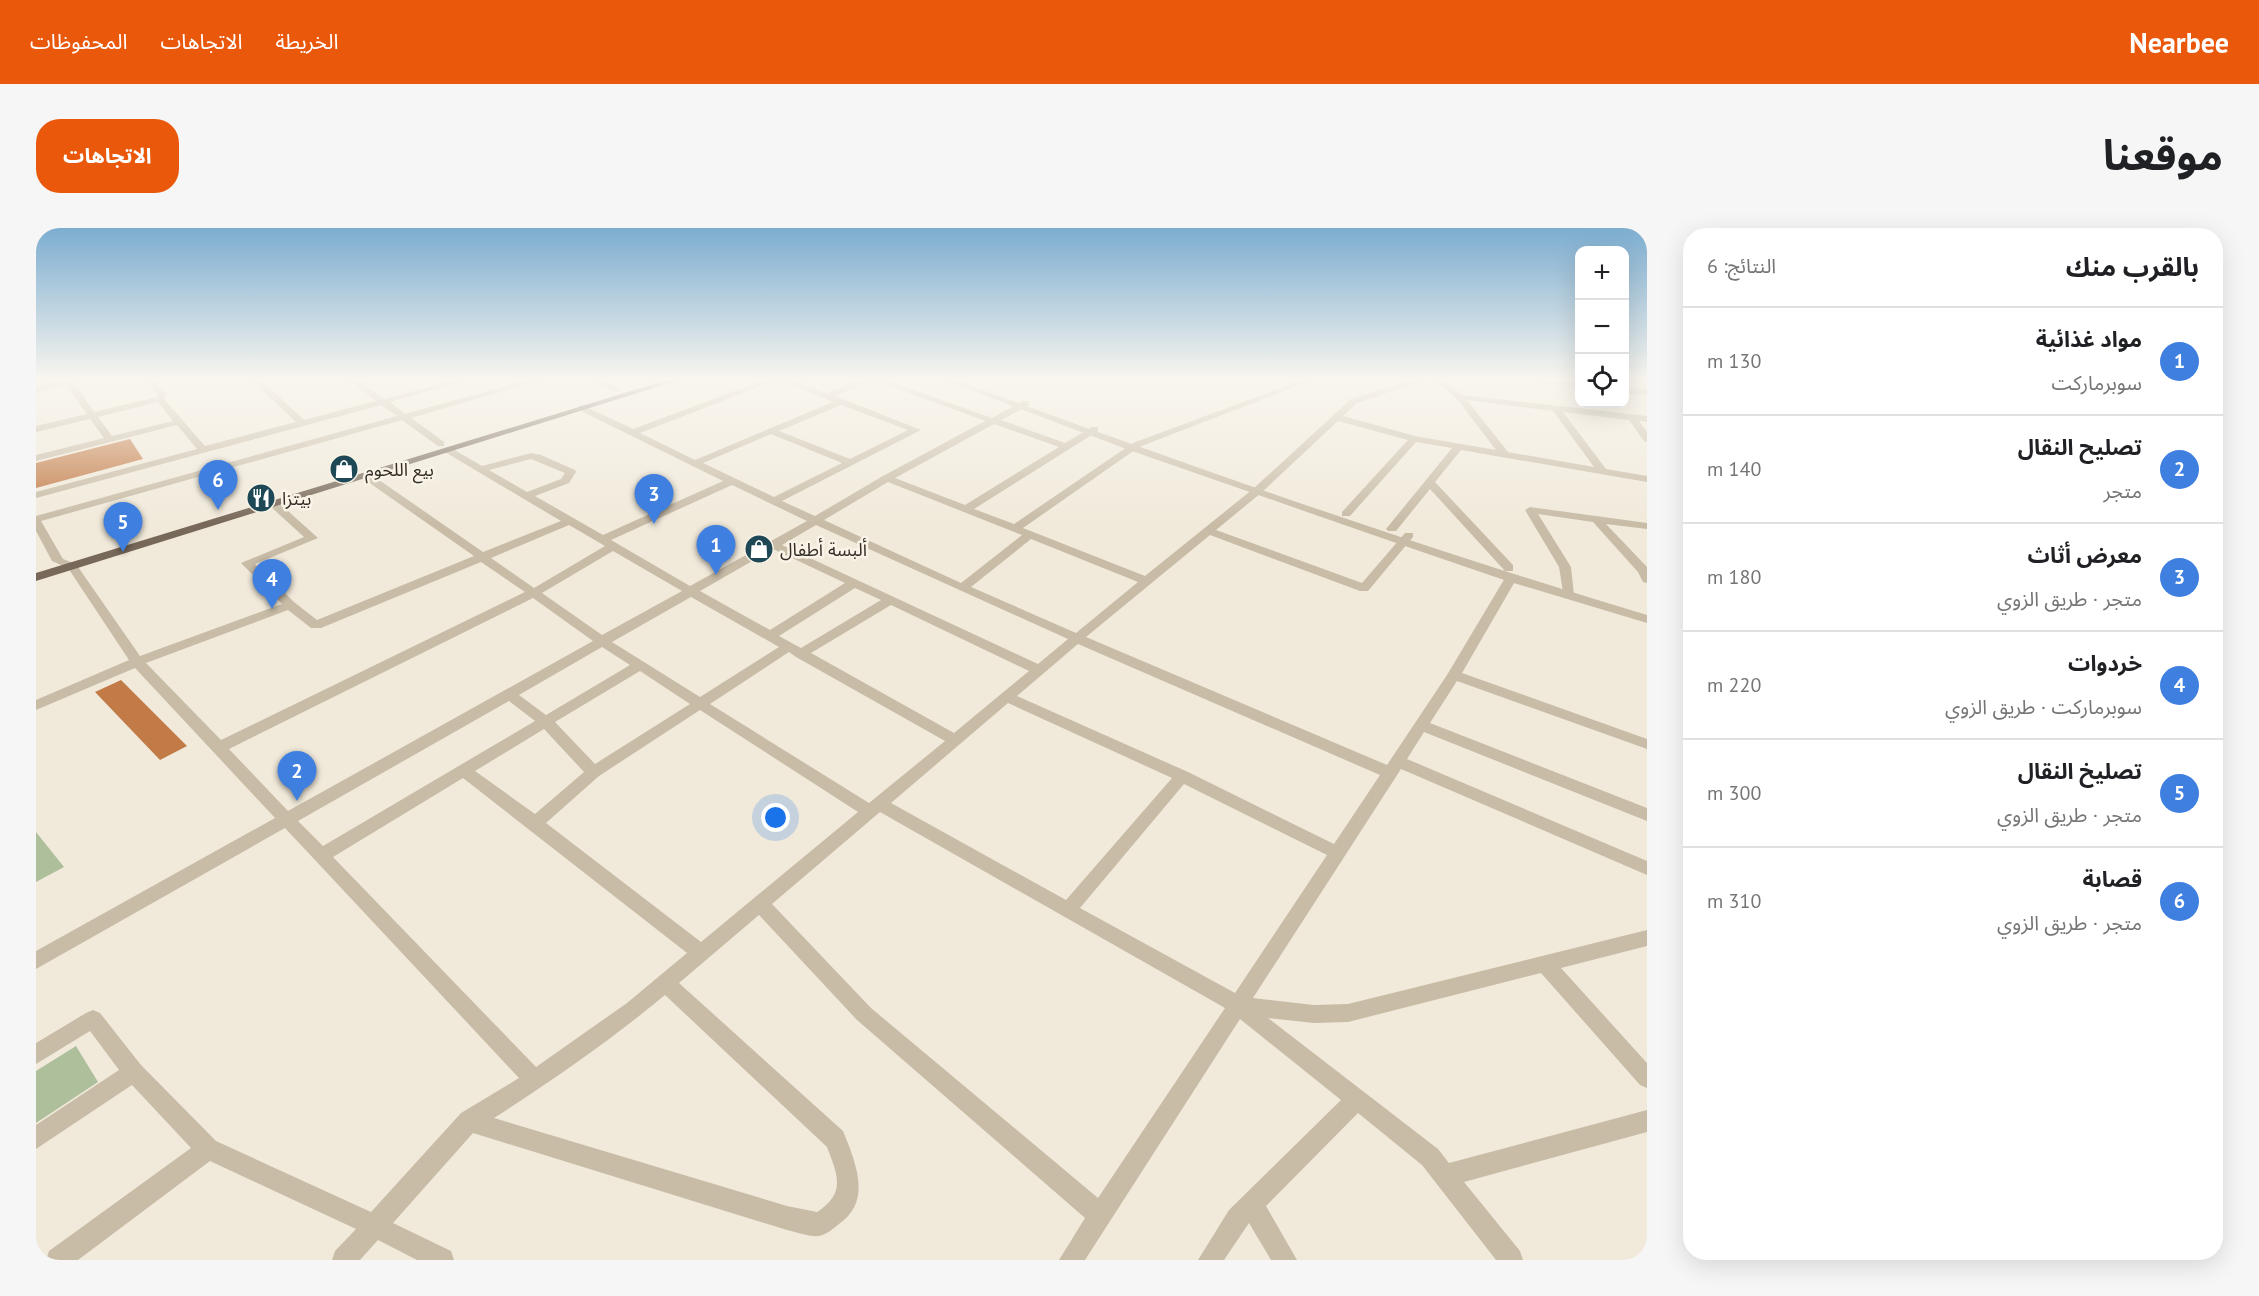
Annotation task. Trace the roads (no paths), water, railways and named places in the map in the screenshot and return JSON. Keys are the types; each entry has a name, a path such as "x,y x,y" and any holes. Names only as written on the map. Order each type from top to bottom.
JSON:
{"main road":[{"path":"36,568 65,563 274,504 365,476 502,428"},
{"path":"36,577 65,563 511,428"}],"street":[{"path":"103,428 110,439"},
{"path":"36,458 154,428"},
{"path":"184,428 203,450"},
{"path":"36,495 283,428"},
{"path":"362,428 36,520 137,662 535,1080"},
{"path":"418,428 526,496 955,740"},
{"path":"622,428 693,464 1076,639 1647,868"},
{"path":"632,433 645,428"},
{"path":"693,464 778,428"},
{"path":"774,501 916,430 911,428"},
{"path":"36,961 773,545 887,478 980,428"},
{"path":"1013,428 1064,446"},
{"path":"1085,428 1510,573 1568,595 1647,619"},
{"path":"1016,528 1134,446 1181,428"},
{"path":"344,1260 469,1120 535,1080 634,1009 1076,639 1260,489 1328,428"},
{"path":"1375,428 1414,439 1647,479"},
{"path":"1484,428 1504,454"},
{"path":"1571,428 1602,471"},
{"path":"771,431 850,463"},
{"path":"967,508 1064,446 1093,431"},
{"path":"1346,514 1414,439"},
{"path":"1392,529 1459,446"},
{"path":"481,469 531,456 571,472 565,480 526,496"},
{"path":"365,476 602,641 700,703 875,808 1068,910 1237,1005 1430,1157 1510,1260"},
{"path":"887,478 1147,581"},
{"path":"218,748 533,593 607,543 732,481"},
{"path":"1429,482 1510,573"},
{"path":"1260,489 1392,529 1406,538"},
{"path":"274,504 312,538 248,563 290,605 316,625 570,521"},
{"path":"1568,595 1565,567 1530,510 1647,526"},
{"path":"1596,519 1644,571 1647,579"},
{"path":"1208,531 1364,588 1406,538"},
{"path":"963,587 1031,534"},
{"path":"773,545 1039,670"},
{"path":"1071,1260 1454,675 1510,573"},
{"path":"770,636 854,583"},
{"path":"535,823 594,772 700,703 890,600"},
{"path":"36,705 137,662 290,605"},
{"path":"321,856 640,665"},
{"path":"1454,675 1647,744"},
{"path":"509,694 545,721 594,772"},
{"path":"1007,697 1182,776 1337,853"},
{"path":"1421,725 1647,815"},
{"path":"463,770 535,823 701,953"},
{"path":"1068,910 1182,776"},
{"path":"760,904 864,1014 1100,1215"},
{"path":"1237,1005 1314,1014 1348,1013 1647,938"},
{"path":"1545,964 1647,1078"},
{"path":"469,1120 787,1218 819,1224 842,1207 849,1187 845,1165 835,1139 665,983"},
{"path":"36,1054 93,1018 134,1071 208,1149 375,1226 442,1260"},
{"path":"36,1138 134,1071"},
{"path":"1210,1260 1237,1218 1357,1099"},
{"path":"1445,1176 1647,1121"},
{"path":"58,1260 208,1149"},
{"path":"1251,1204 1285,1260"}],"place":[{"name":"بيع اللحوم","path":"344,469"},
{"name":"بيتزا","path":"261,498"},
{"name":"قصابة","path":"218,510"},
{"name":"معرض أثاث","path":"654,524"},
{"name":"ألبسة أطفال","path":"759,549"},
{"name":"تصليخ النقال","path":"123,552"},
{"name":"مواد غذائية","path":"716,575"},
{"name":"خردوات","path":"272,609"},
{"name":"تصليح النقال","path":"297,801"}]}
